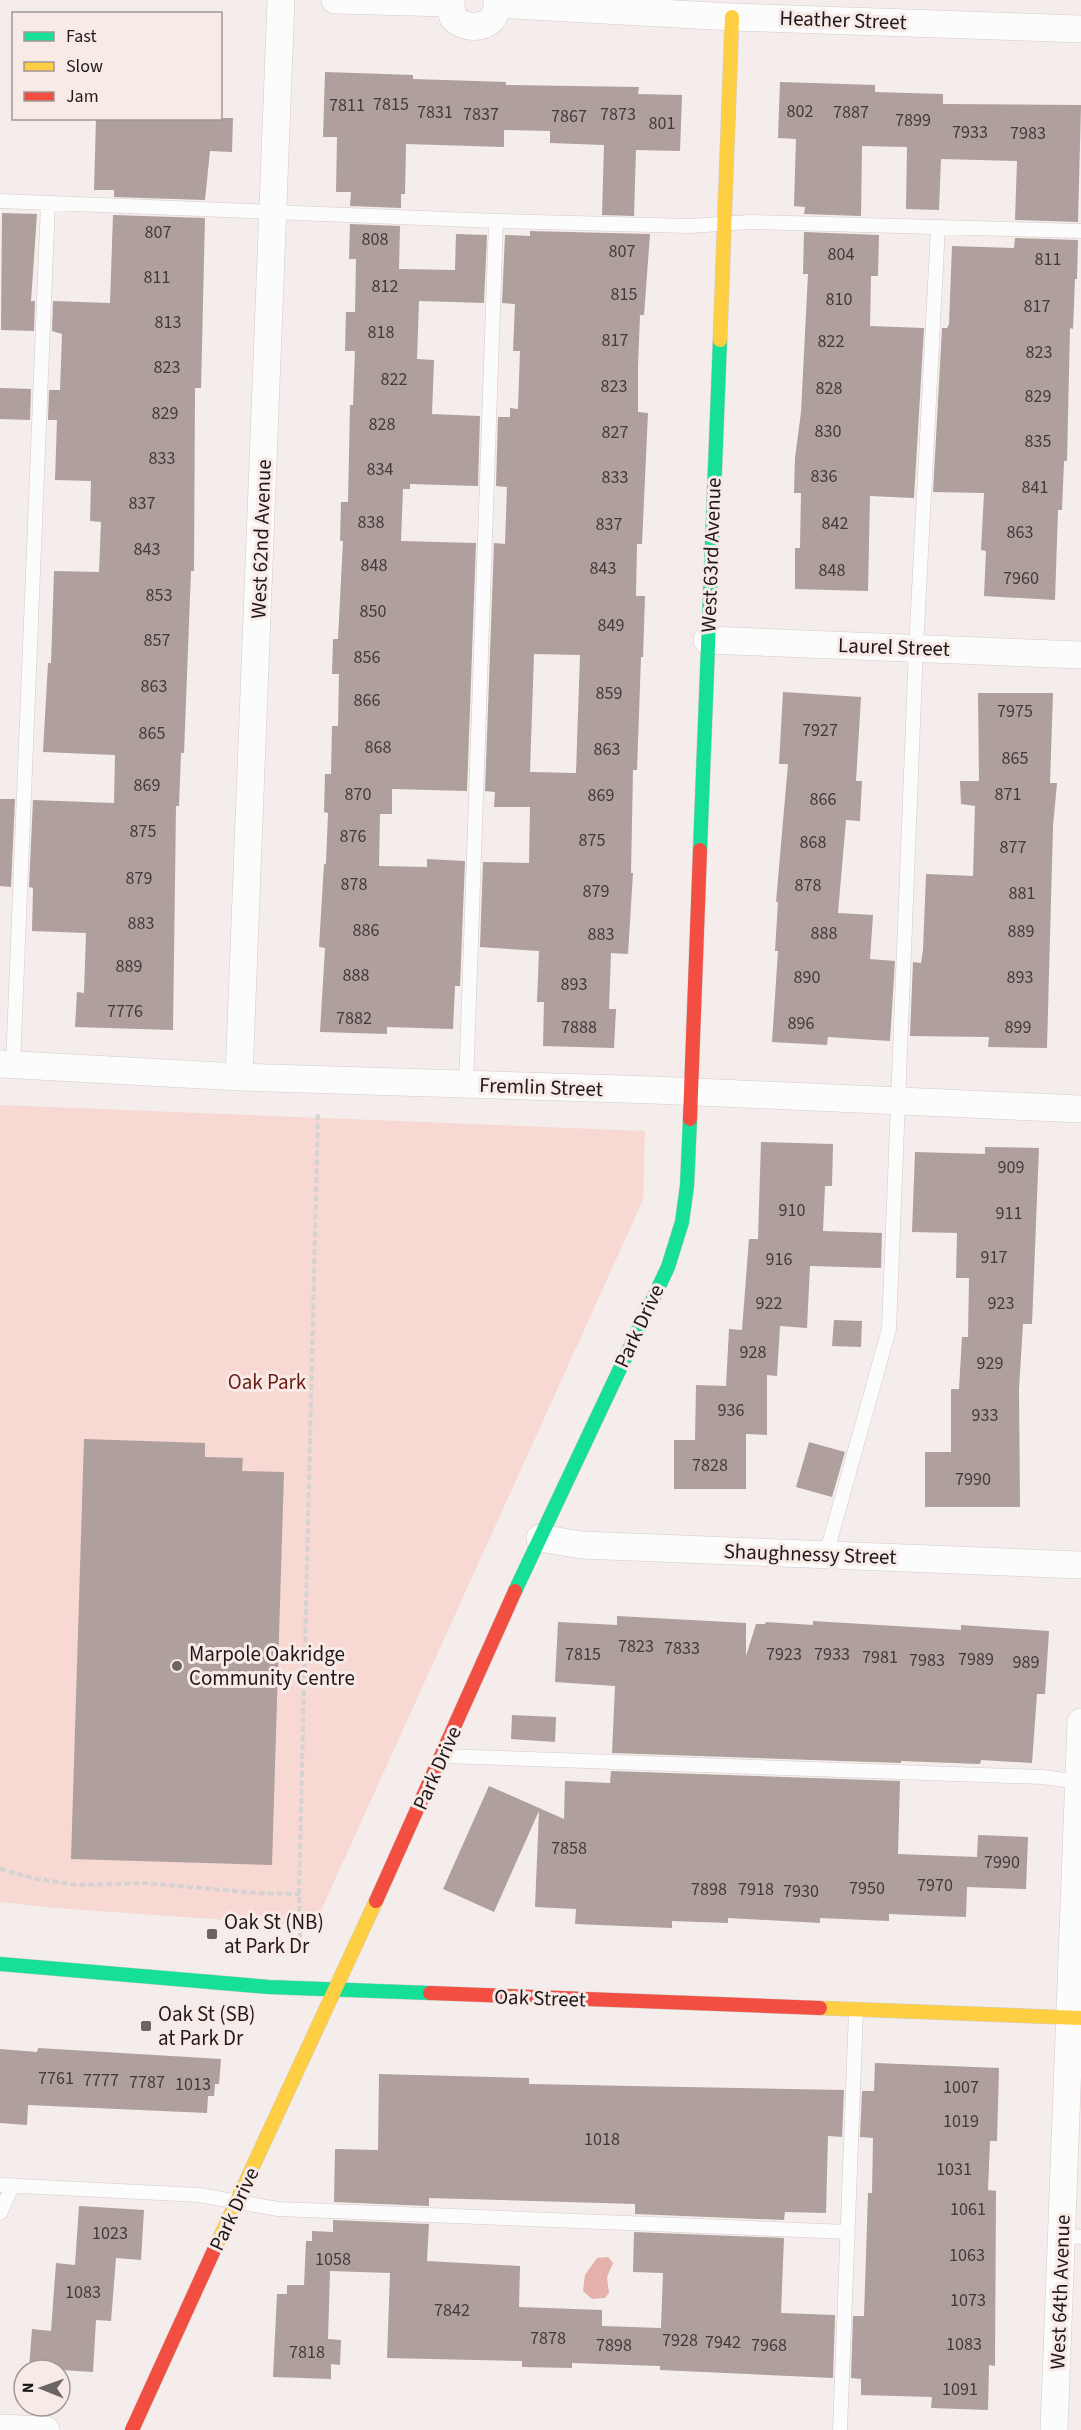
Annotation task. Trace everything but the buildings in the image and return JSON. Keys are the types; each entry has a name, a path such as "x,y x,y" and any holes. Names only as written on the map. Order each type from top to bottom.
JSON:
{"street":[{"name":"West 62nd Avenue","path":"239,1077 281,0"},
{"path":"335,0 449,2 453,18 465,27 472,28 487,24 492,19 497,2"},
{"name":"Heather Street","path":"497,2 732,16 925,11 1081,29"},
{"name":"West 63rd Avenue","path":"690,1093 732,16"},
{"name":"Laurel Street","path":"707,640 1081,655"},
{"name":"Fremlin Street","path":"6,1065 239,1077 1081,1109"},
{"name":"Park Drive","path":"132,2430 443,1756 540,1538 668,1267 682,1222 687,1186 690,1093"},
{"name":"Shaughnessy Street","path":"540,1538 581,1545 1081,1565"},
{"name":"West 64th Avenue","path":"1054,2430 1072,2237 1081,1722"},
{"name":"Oak Street","path":"0,1964 91,1974 334,1990 1076,2018"},
{"path":"0,2428 46,2430"}],"lane":[{"path":"0,201 496,221 689,226 751,222 1081,231"},
{"path":"6,1065 48,203"},
{"path":"466,1084 496,221"},
{"path":"826,1555 889,1329 900,1102 916,648 938,227"},
{"path":"443,1756 1042,1777 1080,1782"},
{"path":"840,2430 856,2011"},
{"path":"0,2213 6,2185 199,2195 278,2209 848,2232"}],"path":[{"path":"300,1939 299,1894 318,1111"},
{"path":"0,1869 33,1878 76,1885 146,1883 257,1893 299,1894"}],"green space":[{"name":"Oak Park","path":"0,1105 645,1131 643,1200 314,1926 0,1902"}],"shaded area":[{"path":"608,2257 613,2263 607,2277 609,2293 605,2298 592,2299 583,2291 585,2275 597,2258"}],"traffic: fast":[{"path":"700,850 720,340"},
{"path":"515,1591 668,1267 682,1222 687,1186 690,1119"},
{"path":"0,1964 269,1987 430,1993"}],"traffic: slow":[{"path":"720,340 732,17"},
{"path":"215,2248 376,1901"},
{"path":"820,2008 1081,2018"}],"traffic: jam":[{"path":"690,1119 700,850"},
{"path":"376,1901 515,1591"},
{"path":"430,1993 820,2008"},
{"path":"132,2430 215,2248"}],"place":[{"name":"Marpole Oakridge Community Centre","path":"177,1666"},
{"name":"Oak St (NB) at Park Dr","path":"212,1934"},
{"name":"Oak St (SB) at Park Dr","path":"146,2026"}]}
